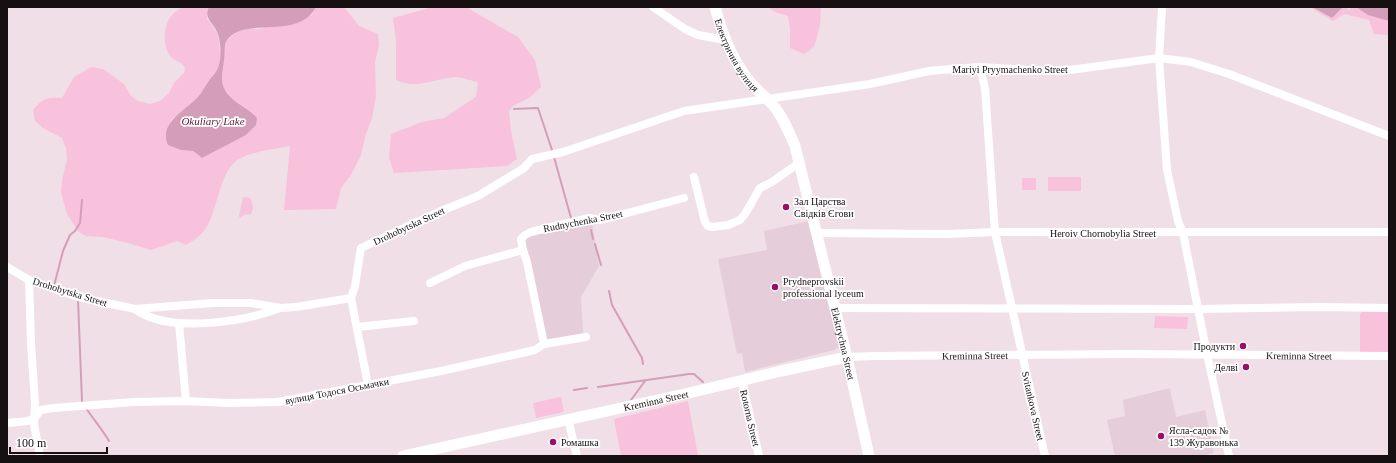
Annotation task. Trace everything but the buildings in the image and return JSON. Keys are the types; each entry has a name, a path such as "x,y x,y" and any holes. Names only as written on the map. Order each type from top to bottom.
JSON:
{"street":[{"path":"653,7 686,29 698,35 725,40"},
{"name":"Електрична вулиця","path":"715,7 725,40 734,60 746,78 766,99"},
{"path":"1162,7 1159,58 1167,170 1178,221 1183,233 1229,456"},
{"name":"Mariyi Pryymachenko Street","path":"766,99 870,84 929,71 964,68 1046,71 1070,70 1159,58 1191,62 1214,69 1389,136"},
{"name":"Svitankova Street","path":"980,68 985,88 995,232 1045,456"},
{"name":"Drohobytska Street","path":"7,267 29,280 78,297 135,309 213,303 252,303 281,308 350,298 355,286 361,248 436,213 478,196 524,168 532,158 556,153 684,111 766,99"},
{"name":"Elektrychna Street","path":"766,99 774,107 787,127 795,146 847,357 869,456"},
{"path":"694,177 705,222 708,226 712,227 721,226 740,220 760,188 772,182 799,163"},
{"name":"Rudnychenka Street","path":"523,250 521,239 531,232 589,218 601,220 684,198"},
{"name":"Heroiv Chornobylia Street","path":"816,232 948,234 995,232 1389,232"},
{"path":"430,283 465,266 523,250 527,262 544,344"},
{"path":"29,280 35,403 34,418 40,456"},
{"path":"350,298 368,385"},
{"name":"Drohobytska Street","path":"135,309 147,317 179,323 227,321 248,318 263,315 281,308"},
{"path":"835,308 1389,308"},
{"path":"356,327 414,321"},
{"path":"179,323 186,401"},
{"name":"вулиця Тодося Осьмачки","path":"7,423 28,421 34,418 41,410 53,408 134,402 278,402 525,353 535,350 544,344 586,337"},
{"name":"Kreminna Street","path":"403,456 847,357 1022,355 1389,356"},
{"name":"Rotorna Street","path":"732,383 759,456"},
{"path":"568,419 577,456"}],"shaded area":[{"path":"183,7 209,7 207,11 207,19 218,34 221,60 217,70 208,81 199,97 171,120 168,145 181,150 193,151 202,158 246,135 257,118 254,114 232,99 223,87 221,74 226,42 236,32 247,29 258,29 312,15 316,7 344,7 359,26 378,34 379,45 375,62 376,96 372,118 365,137 361,155 351,175 341,188 336,209 284,210 290,146 253,153 235,162 229,168 221,186 212,217 208,225 200,236 186,245 177,241 151,250 103,237 86,236 79,232 67,214 61,192 67,159 66,148 62,138 43,128 35,121 33,110 46,99 62,98 74,77 91,67 103,69 124,84 131,96 138,101 150,104 160,101 169,93 174,83 184,73 184,66 171,57 165,42 165,30 169,19 174,13"},
{"path":"433,7 466,7 518,37 535,60 541,87 529,98 513,106 509,111 511,131 517,159 507,166 394,173 389,158 391,134 422,122 444,118 476,97 478,82 461,78 448,78 418,84 404,83 396,80 396,41 393,18"},
{"path":"768,7 821,7 820,26 814,47 804,54 790,48 788,16 775,12"},
{"path":"1310,7 1332,18 1343,7 1347,7 1348,11 1352,7 1356,7 1368,15 1389,21 1389,35 1374,34 1369,20 1344,14 1333,21"},
{"path":"1048,177 1081,177 1081,191 1048,191"},
{"path":"1022,178 1036,178 1036,190 1022,190"},
{"path":"243,197 250,198 253,210 251,214 244,215 240,218 239,216"},
{"name":"Prydneprovskii professional lyceum","path":"809,221 840,346 834,350 745,372 742,353 737,354 718,259 767,250 764,231"},
{"path":"592,222 599,266 581,297 583,333 546,340 524,237"},
{"path":"1363,310 1389,310 1389,353 1360,353 1360,314"},
{"path":"1155,316 1188,317 1187,329 1154,328"},
{"name":"Ясла-садок № 139 Журавонька","path":"1170,388 1176,417 1205,410 1214,453 1201,456 1115,456 1107,420 1125,416 1123,400"},
{"path":"561,397 564,412 536,418 533,403"},
{"path":"688,401 698,456 621,456 614,419"}],"water":[{"name":"Okuliary Lake","path":"209,7 316,7 308,17 296,23 284,26 244,30 233,34 226,42 222,74 224,88 235,101 249,110 257,118 256,125 246,135 202,158 193,151 181,150 168,145 166,137 170,124 199,95 219,66 220,42 218,34 207,15"},
{"path":"1312,7 1343,7 1332,18"},
{"path":"1356,7 1389,7 1389,21 1368,15"}],"waterway":[{"path":"514,109 538,108 553,153"},
{"path":"554,157 571,218"},
{"path":"54,286 63,251 70,235 75,231 80,223 82,200"},
{"path":"591,230 593,239"},
{"path":"595,244 601,265"},
{"path":"609,291 612,305 642,358 643,364"},
{"path":"78,300 82,401"},
{"path":"598,387 689,374 694,374 703,382"},
{"path":"631,400 645,381"},
{"path":"574,390 587,388"},
{"path":"86,408 109,441"}],"place":[{"name":"Зал Царства Свідків Єгови","path":"786,207"},
{"name":"Prydneprovskii professional lyceum","path":"775,287"},
{"name":"Продукти","path":"1243,346"},
{"name":"Делві","path":"1246,367"},
{"name":"Ясла-садок № 139 Журавонька","path":"1161,436"},
{"name":"Ромашка","path":"553,442"}]}
